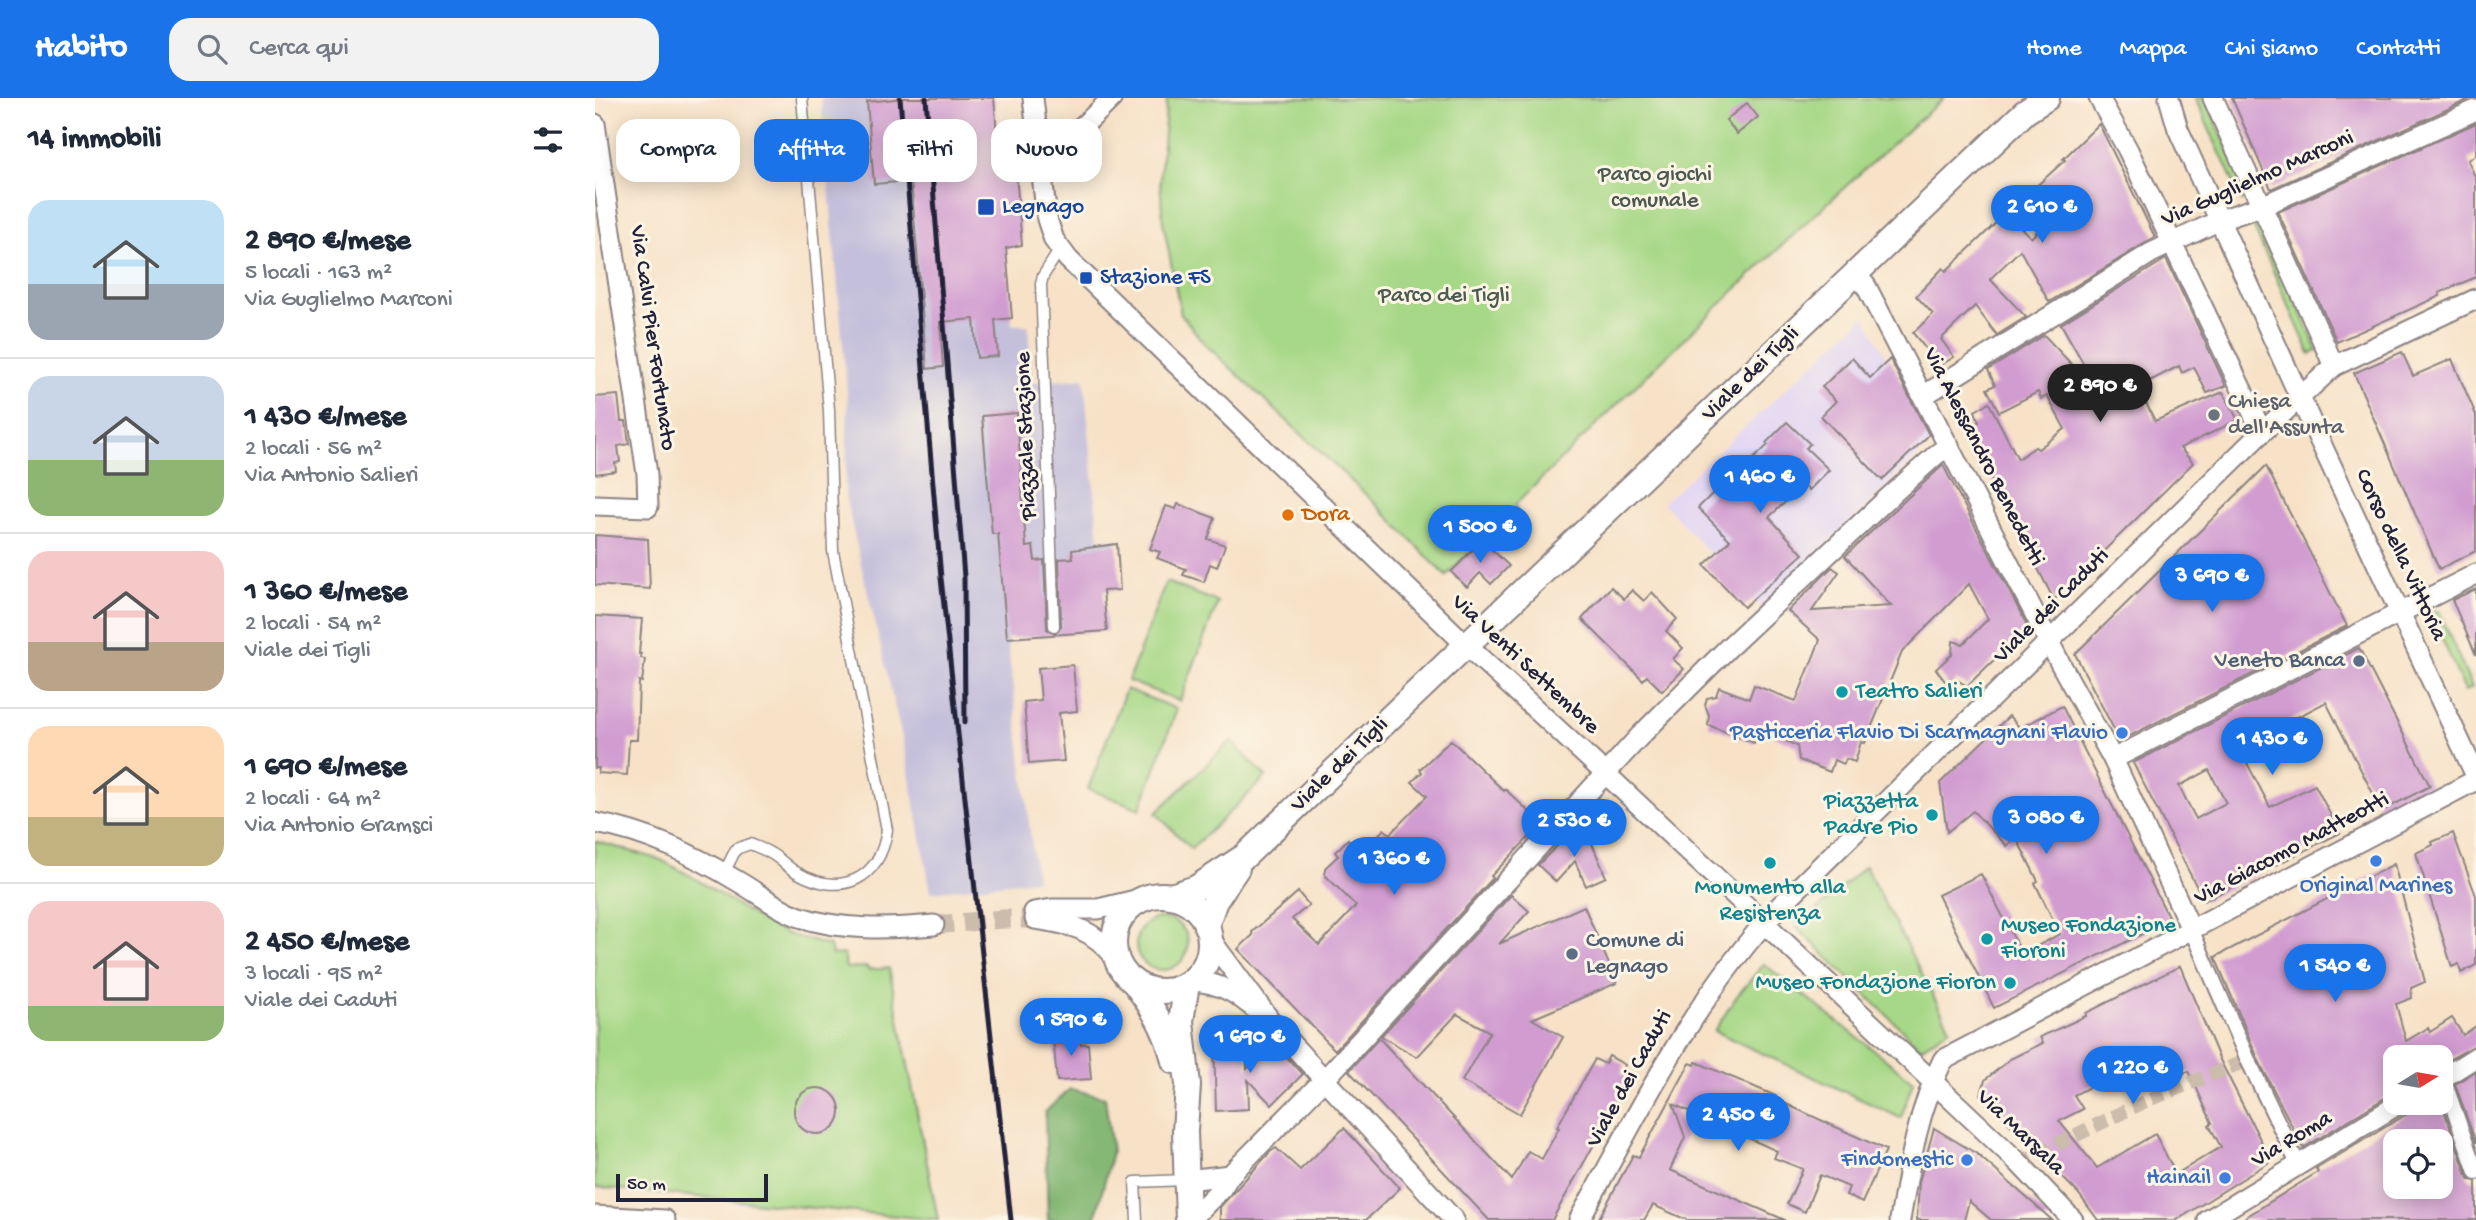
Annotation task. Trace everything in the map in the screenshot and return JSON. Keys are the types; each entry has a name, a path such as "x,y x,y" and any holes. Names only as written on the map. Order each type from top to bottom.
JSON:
{"street":[{"name":"Via Venti Settembre","path":"1033,98 1035,119"},
{"path":"1091,119 1112,98"},
{"name":"Viale dei Tigli","path":"1144,898 1171,896 1196,888 1245,856 2030,105 2047,98"},
{"path":"2099,98 2128,150 2262,432"},
{"name":"Corso della Vittoria","path":"2155,98 2176,125"},
{"name":"Corso della Vittoria","path":"2169,98 2176,125 2476,778"},
{"path":"2213,98 2334,366"},
{"name":"Via Guglielmo Marconi","path":"1923,396 2127,266 2220,220 2262,206 2476,110"},
{"name":"Via Calvi Pier Fortunato","path":"595,124 647,474 648,507 595,505"},
{"name":"Via Venti Settembre","path":"1043,182 1050,230 1060,249 1086,278 1466,645 1931,1083"},
{"name":"Via Alessandro Benedetti","path":"1856,274 1866,286 2050,643 2113,759 2191,929"},
{"name":"Viale dei Caduti","path":"1579,1220 1689,1022 1718,979 1763,924 2262,432 2334,366 2476,299"},
{"path":"1189,1220 1325,1079 1640,736 1729,647 1889,497 1949,446"},
{"path":"2113,759 2476,574"},
{"name":"Via Giacomo Matteotti","path":"1900,1220 1931,1083 1943,1060 2476,778"},
{"path":"595,823 631,830 659,840 724,873 797,916 844,927 934,925"},
{"name":"Viale dei Tigli","path":"1189,1220 1185,1131 1188,1085 1181,1021 1188,982 1206,961 1209,951 1207,929 1215,901 1245,856"},
{"path":"1171,896 1195,909 1216,947 1273,1024 1454,1220"},
{"path":"1116,958 1101,940 1077,927 1034,916 1052,909 1098,909 1144,898"},
{"path":"1116,958 1114,938 1117,926 1128,909 1144,898"},
{"path":"2191,929 2248,1060 2298,1164"},
{"name":"Viale dei Tigli","path":"1116,958 1159,1018 1170,1044 1185,1131"},
{"path":"1133,982 1155,990 1174,989 1188,982 1205,982 1228,988 1273,1024"},
{"path":"2453,1072 2476,1057"},
{"name":"Via Marsala","path":"1931,1083 2019,1163 2073,1220"},
{"path":"2453,1109 2476,1172"},
{"name":"Via Roma","path":"2208,1220 2383,1113"},
{"path":"1187,1180 1230,1175"},
{"path":"595,1216 665,1220"}],"lane":[{"path":"724,873 736,849 750,844 772,853 797,873 825,883 853,883 873,868 884,848 887,830 833,551 829,410 802,98"},
{"name":"Piazzale Stazione","path":"1053,626 1041,284 1060,249"},
{"path":"1137,1220 1135,1182 1187,1180"}],"shaded area":[{"path":"821,98 994,98 996,119 991,119 991,182 1005,182 1011,246 1006,249 1012,325 1028,325 1032,383 1084,378 1099,540 1116,539 1120,590 1103,591 1107,631 1007,638 1036,880 931,892 905,750 845,496 848,402 828,182 869,182 869,119 823,119"},
{"path":"1865,316 1931,443 1761,608 1663,503"}],"green space":[{"name":"Parco dei Tigli","path":"1167,98 1944,98 1727,298 1446,576 1377,505 1204,343 1181,314 1163,222 1160,180"},
{"path":"2195,98 2205,98 2250,197 2242,201"},
{"path":"2260,217 2318,351 2310,354 2251,221"},
{"path":"1166,582 1218,602 1180,701 1128,681"},
{"path":"2439,611 2472,688 2465,691 2431,614"},
{"path":"1126,689 1177,709 1140,809 1088,789"},
{"path":"1231,741 1266,777 1191,849 1156,813"},
{"path":"595,841 661,860 765,923 787,934 830,946 832,955 844,954 846,968 889,968 938,1220 595,1187"},
{"path":"1865,866 1950,1028 1921,1048 1797,928"},
{"path":"1162,918 1172,920 1180,926 1186,934 1186,954 1180,962 1172,968 1162,970 1152,968 1144,962 1138,954 1136,944 1138,934 1144,926 1152,920"},
{"path":"1764,964 1913,1081 1901,1118 1714,1031 1737,996"},
{"path":"1070,1089 1105,1097 1112,1152 1095,1220 1048,1220 1045,1112"}],"building":[{"path":"904,98 994,98 996,119 991,119 991,182 1017,182 1022,245 1006,248 1012,318 995,320 998,356 977,358 974,319 940,322 943,367 927,369 911,182 977,182 977,119 883,119 883,182 899,182 874,184 867,102"},
{"path":"2232,98 2466,98 2468,100 2271,189"},
{"path":"1747,103 1758,117 1737,134 1726,120"},
{"path":"2476,123 2476,155 2468,160 2476,179 2476,277 2337,342 2278,212"},
{"path":"2099,124 2155,237 2049,302 2020,250 1990,279 2026,317 1997,335 1975,306 1941,339 1954,357 1936,368 1913,333 1933,314 1916,296 1943,268 1946,271 2000,219 2004,223 1998,212 2003,208 2031,238 2054,214 2030,192"},
{"path":"2166,259 2226,386 2207,393 2194,367 2182,373 2179,366 2138,387 2155,421 2223,392 2238,420 2180,448 2193,463 2054,600 1966,428 1979,422 1975,411 1989,403 2018,459 2035,447 2038,449 2065,429 2047,396 2041,399 2038,392 1999,412 1987,389 1995,385 1988,370 2044,335 2091,385 2094,382 2061,324"},
{"path":"2402,352 2413,376 2452,359 2476,415 2476,551 2439,569 2354,373"},
{"path":"1852,358 1870,378 1890,359 1929,435 1882,480 1821,416 1836,401 1822,387"},
{"path":"618,395 621,421 626,421 629,444 618,446 620,462 615,463 616,471 595,474 595,397"},
{"path":"1017,413 1026,547 1033,546 1035,561 1044,560 1047,629 1055,633 1061,626 1059,559 1073,558 1072,550 1117,544 1120,590 1103,591 1107,631 1007,638 998,534 992,534 982,416"},
{"path":"1787,422 1810,444 1806,448 1829,470 1809,490 1804,485 1769,517 1803,554 1744,607 1704,565 1730,540 1698,508 1768,445 1766,443"},
{"path":"1943,465 2028,627 1967,686 1957,680 1950,688 1936,669 1952,654 1953,641 1963,644 1988,619 1969,584 1902,652 1865,743 1861,742 1855,762 1846,759 1844,764 1834,760 1830,772 1799,760 1797,746 1759,729 1754,743 1708,725 1709,715 1705,705 1707,698 1716,696 1719,687 1749,699 1754,685 1796,701 1820,640 1788,611 1832,567 1839,572 1812,611 1891,606 1845,556"},
{"path":"2266,466 2347,626 2120,741 2075,654"},
{"path":"1178,504 1215,518 1208,539 1225,545 1217,567 1210,564 1204,582 1183,575 1186,569 1157,558 1160,552 1150,549 1166,506 1176,509"},
{"path":"595,535 648,539 650,589 595,585"},
{"path":"1482,540 1509,566 1491,584 1480,573 1467,587 1451,572"},
{"path":"1611,587 1624,599 1632,590 1644,601 1652,592 1677,619 1666,631 1683,648 1673,659 1684,669 1662,691 1647,676 1643,680 1582,619"},
{"path":"2476,589 2476,655 2452,600"},
{"path":"596,616 642,619 639,654 645,659 642,682 639,681 637,740 629,740 627,775 598,773 599,768 595,768"},
{"path":"2359,648 2430,786 2382,811 2326,702 2257,738 2264,754 2247,763 2270,807 2315,785 2340,833 2204,901 2133,763","holes":["2209,770 2226,803 2196,819 2179,786"]},
{"path":"1073,665 1077,711 1059,713 1064,761 1029,764 1024,702 1041,700 1038,668"},
{"path":"2062,706 2170,920 1994,1008 1938,895 1981,874 2022,954 2060,934 2016,837 2007,846 1973,811 1947,832 1940,783 2009,716 2020,728"},
{"path":"1451,740 1542,824 1491,876 1493,878 1335,1050 1238,949 1253,935 1252,932 1298,892 1309,905 1292,919 1319,945 1356,906 1325,875 1325,868 1338,856 1335,852 1348,839 1361,853 1384,829 1390,834 1427,796 1412,782 1422,772 1420,769"},
{"path":"1572,831 1588,834 1606,877 1586,886 1575,861 1556,882 1538,865"},
{"path":"2453,833 2476,896 2476,965 2461,973 2459,964 2452,967 2416,853"},
{"path":"2394,864 2425,982 2411,988 2412,998 2396,1004 2406,1041 2428,1028 2430,1032 2452,1018 2463,1035 2476,1026 2476,1045 2453,1057 2453,1045 2383,1045 2383,1099 2303,1148 2259,1061 2215,957"},
{"path":"1511,895 1529,911 1499,944 1584,906 1617,983 1532,1019 1563,1037 1520,1114 1462,1081 1490,1032 1457,1014 1417,1057 1381,1036"},
{"path":"2180,966 2219,1058 2271,1161 2177,1220 2098,1220 2078,1193 1981,1095 1985,1080 2010,1059 2043,1043 2040,1037 2086,1016 2086,1013","holes":["2164,1047 2179,1075 2189,1071 2212,1123 2209,1125 2221,1147 2176,1174 2155,1134 2097,1168 2059,1121 2083,1109 2074,1095"]},
{"path":"1080,1032 1081,1044 1088,1044 1091,1079 1057,1081 1053,1035"},
{"path":"1379,1038 1512,1180 1528,1151 1542,1159 1595,1059 1605,1064 1609,1056 1625,1065 1621,1073 1631,1078 1552,1220 1489,1220 1349,1071"},
{"path":"1246,1042 1247,1069 1273,1043 1303,1074 1272,1105 1248,1080 1249,1109 1216,1111 1214,1043"},
{"path":"1696,1062 1776,1096 1775,1099 1886,1150 1862,1203 1846,1195 1849,1187 1820,1175 1805,1212 1787,1204 1803,1169 1774,1158 1777,1151 1673,1104 1685,1137 1670,1170 1785,1220 1687,1220 1653,1205 1644,1220 1598,1220 1633,1155 1639,1157 1690,1063 1695,1065"},
{"path":"2476,1071 2476,1143 2455,1084"},
{"path":"817,1088 833,1095 840,1111 833,1127 817,1134 801,1127 794,1111 801,1095"},
{"path":"2405,1115 2446,1115 2451,1129 2383,1129 2383,1199 2453,1199 2453,1136 2467,1175 2470,1180 2476,1181 2476,1220 2241,1220 2318,1172 2316,1169"},
{"path":"1344,1128 1400,1188 1366,1220 1220,1220 1220,1207 1270,1152 1276,1148 1300,1170"},
{"path":"1934,1128 1977,1154 2052,1220 1991,1220 1969,1201 1964,1220 1917,1220 1919,1182"}],"tunnel":[{"path":"934,925 1035,919"},
{"path":"2019,1163 2148,1100 2248,1060"}],"railway":[{"path":"900,98 941,578 1011,1220"},
{"path":"926,98 964,577 965,722"}],"place":[{"name":"Legnago","path":"986,207"},
{"name":"Stazione FS","path":"1086,278"},
{"name":"Chiesa dell'Assunta","path":"2214,415"},
{"name":"Dora","path":"1288,515"},
{"name":"Veneto Banca","path":"2359,661"},
{"name":"Teatro Salieri","path":"1842,692"},
{"name":"Pasticceria Flavio Di Scarmagnani Flavio","path":"2122,733"},
{"name":"Piazzetta Padre Pio","path":"1932,815"},
{"name":"Original Marines","path":"2376,861"},
{"name":"Monumento alla Resistenza","path":"1770,863"},
{"name":"Museo Fondazione Fioroni","path":"1987,939"},
{"name":"Comune di Legnago","path":"1572,954"},
{"name":"Museo Fondazione Fioron","path":"2010,983"},
{"name":"Findomestic","path":"1967,1160"},
{"name":"Hainail","path":"2225,1178"}],"park label":[{"name":"Parco giochi comunale","path":"1655,188"}]}
